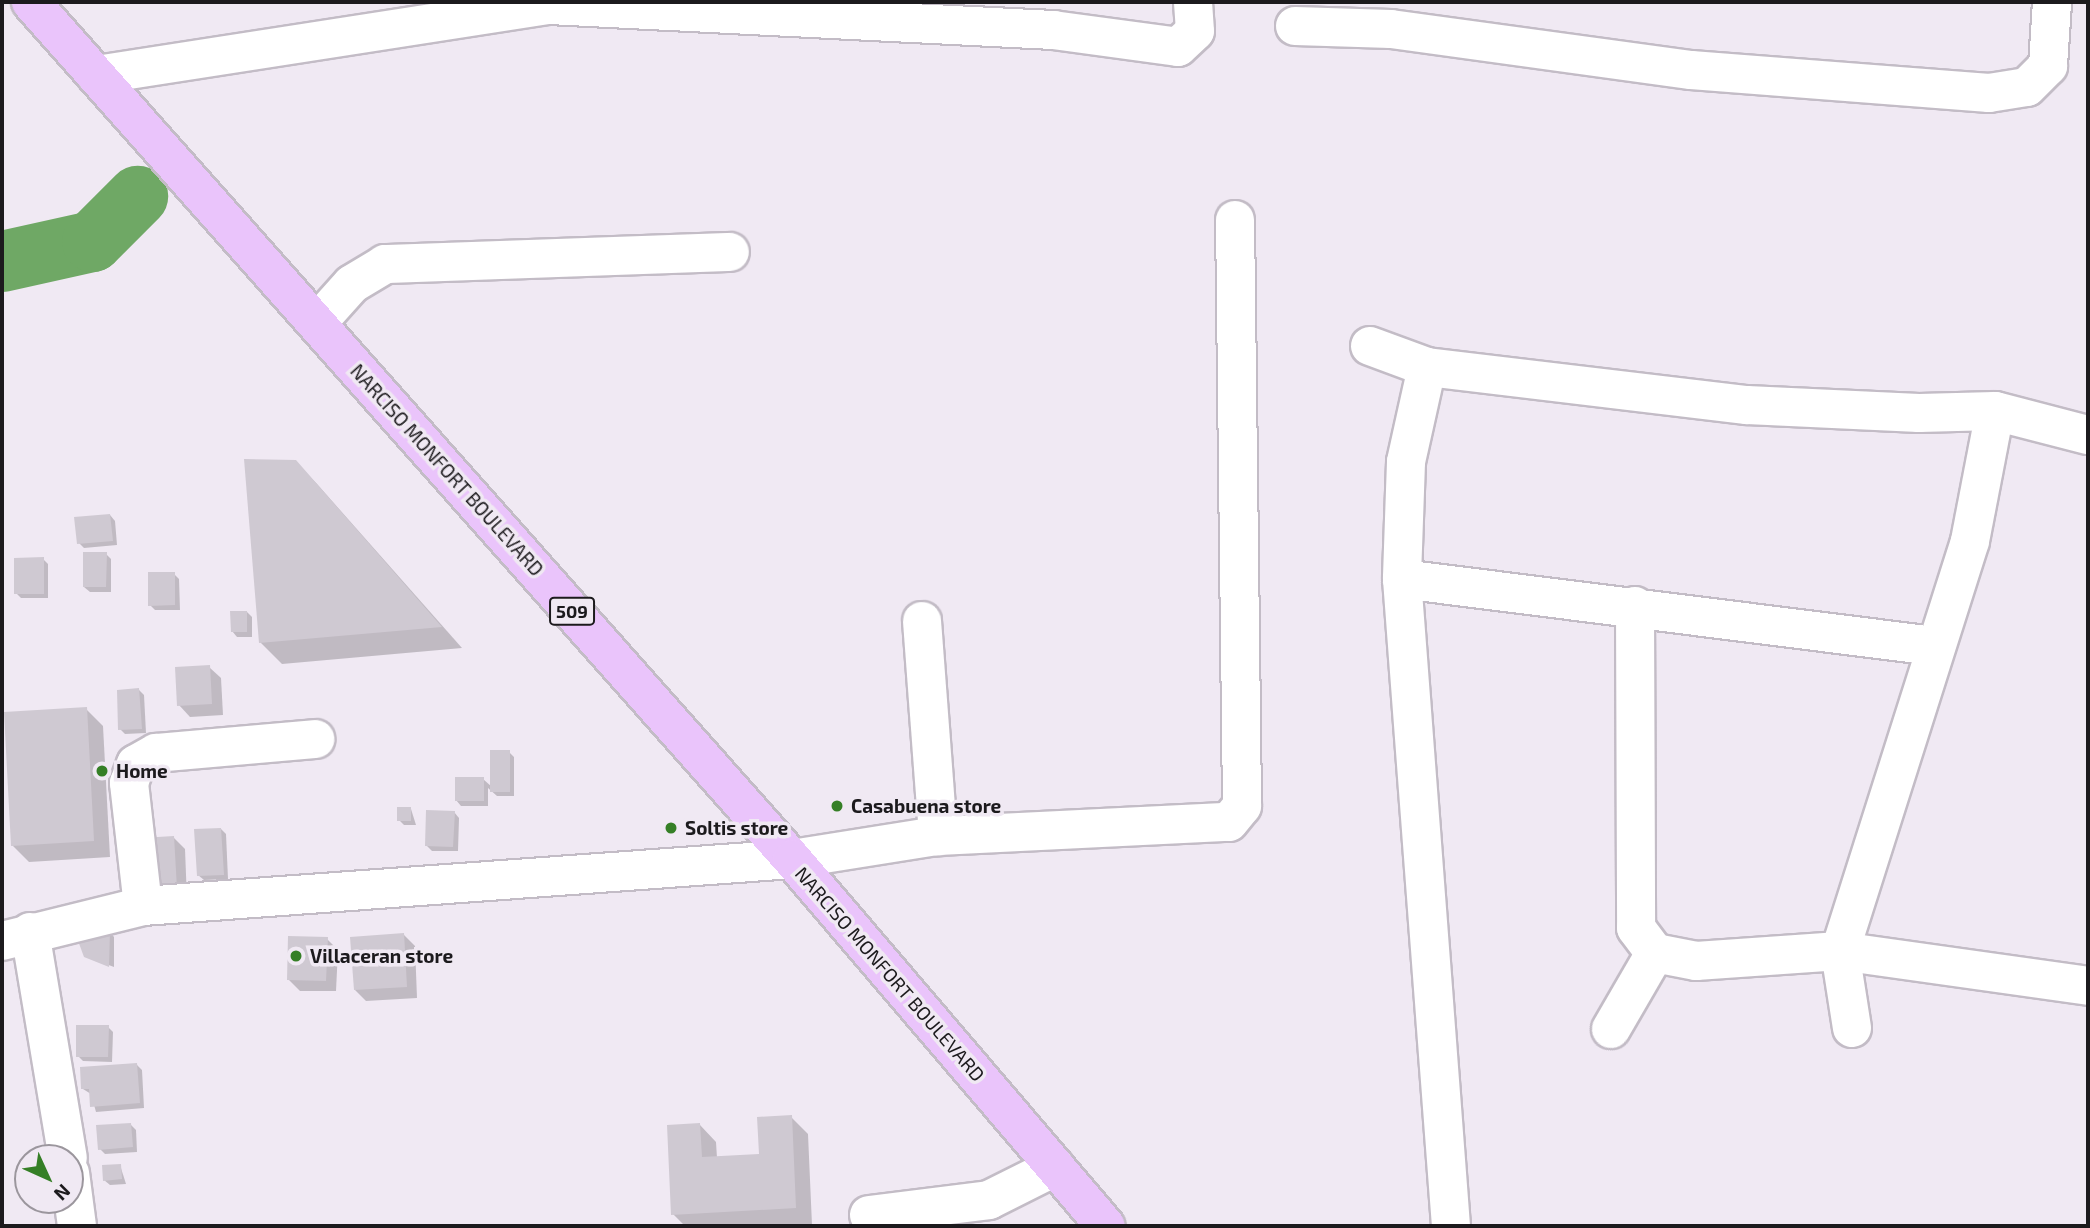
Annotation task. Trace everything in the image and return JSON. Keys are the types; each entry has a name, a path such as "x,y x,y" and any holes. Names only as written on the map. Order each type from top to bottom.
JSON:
{"main road":[{"name":"NARCISO MONFORT BOULEVARD","path":"31,2 792,859 1106,1226"}],"street":[{"path":"96,75 549,3 1052,16 1178,47 1195,31 1192,2"},
{"path":"1295,26 1389,15 1691,70 1989,93 2027,87 2048,66 2053,12"},
{"path":"65,1144 16,937 143,906 792,859 938,836 1229,822 1242,806 1235,220"},
{"path":"317,323 352,284 385,264 730,252"},
{"path":"1370,346 1427,367 1747,405 1919,413 1995,411 2088,435"},
{"path":"1427,367 1406,462 1402,579 1451,1226"},
{"path":"1852,1028 1840,951 1934,646 1970,541 1995,411"},
{"path":"1402,579 1524,597 1635,606 1934,646"},
{"path":"1635,606 1636,928 1655,953 1696,961 1840,951 2088,986"},
{"path":"922,621 938,836"},
{"path":"143,906 129,783 136,764 156,753 315,739"},
{"path":"1611,1030 1655,953"},
{"path":"869,1215 989,1200 1055,1167"}],"building":[{"path":"244,459 296,460 442,627 259,643"},
{"path":"110,514 113,541 77,544 74,517"},
{"path":"83,552 107,552 106,587 83,587"},
{"path":"44,557 44,594 14,594 14,558"},
{"path":"148,572 175,572 175,605 148,606"},
{"path":"230,611 247,611 247,632 231,632"},
{"path":"210,665 212,704 177,706 175,667"},
{"path":"139,688 142,729 118,730 117,690"},
{"path":"87,707 94,841 11,846 4,712"},
{"path":"490,750 510,750 510,792 490,792"},
{"path":"455,777 484,777 484,801 455,801"},
{"path":"397,807 411,807 411,821 397,821"},
{"path":"426,810 455,811 453,847 425,846"},
{"path":"221,828 224,875 197,876 194,829"},
{"path":"174,836 177,889 144,891 141,838"},
{"path":"74,930 110,930 109,967 84,957"},
{"path":"404,933 407,987 354,990 350,937"},
{"path":"288,936 328,937 326,981 287,980"},
{"path":"76,1025 109,1025 108,1057 76,1057"},
{"path":"137,1063 140,1103 90,1107 89,1089 81,1089 80,1067"},
{"path":"792,1115 796,1208 671,1215 667,1125 700,1123 702,1157 759,1154 757,1117"},
{"path":"131,1123 133,1147 98,1150 96,1125"},
{"path":"121,1164 122,1179 103,1181 102,1165"}],"waterway":[{"path":"2,261 92,241 137,196"}],"place":[{"name":"Home","path":"102,771"},
{"name":"Casabuena store","path":"837,806"},
{"name":"Soltis store","path":"671,828"},
{"name":"Villaceran store","path":"296,956"}]}
